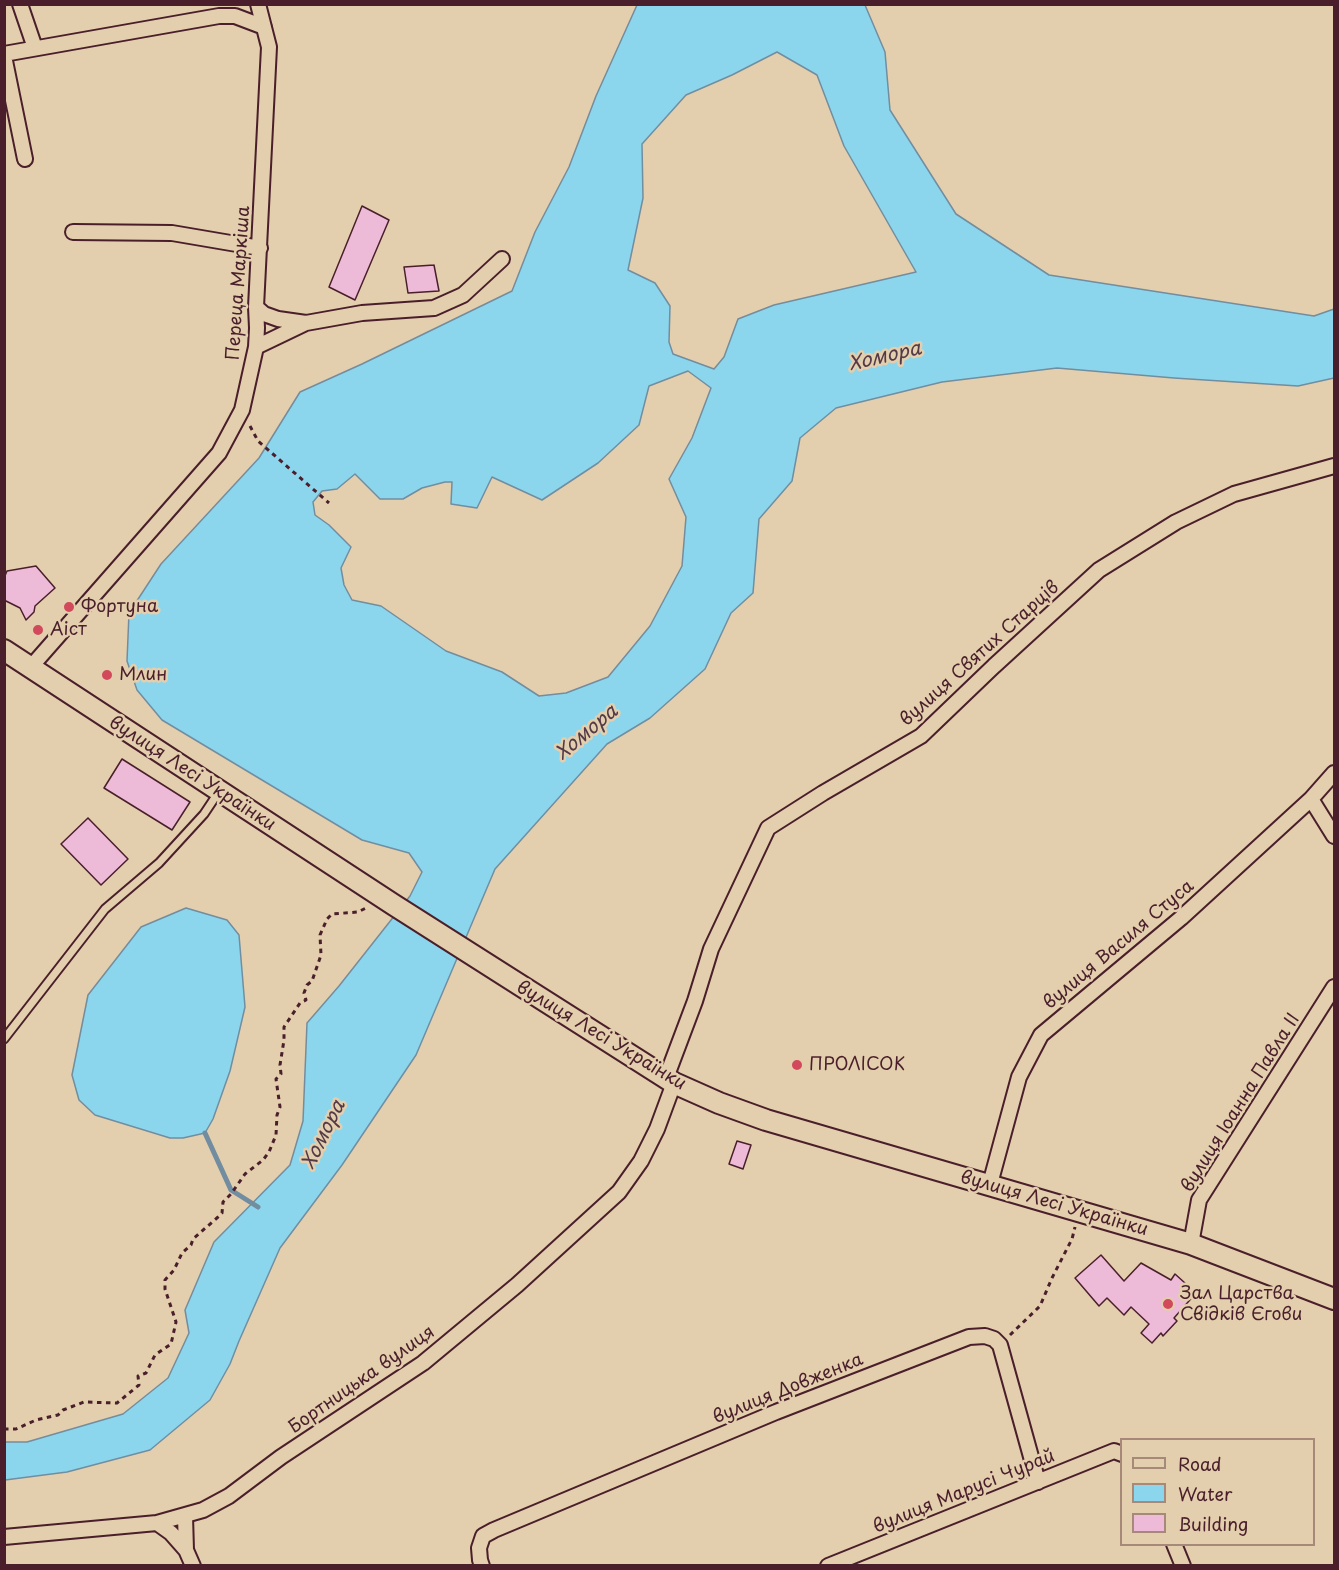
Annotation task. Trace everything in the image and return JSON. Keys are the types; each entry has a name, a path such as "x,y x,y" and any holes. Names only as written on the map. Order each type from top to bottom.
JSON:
{"main road":[{"name":"вулиця Лесі Українки","path":"4,650 476,959 670,1081 719,1103 766,1120 1191,1244 1335,1299"}],"street":[{"path":"20,4 35,48"},
{"path":"228,16 245,4"},
{"name":"Переца Маркіша","path":"30,668 219,453 242,410 256,347 269,47 258,4"},
{"path":"25,159 4,55 219,16 236,16 264,27"},
{"path":"73,232 172,233 260,248"},
{"path":"256,347 306,323 362,313 434,308 463,295 502,259"},
{"path":"256,307 264,314 278,319 306,323"},
{"name":"вулиця Святих Старців","path":"670,1081 711,949 768,828 921,736 1100,570 1176,522 1234,494 1335,466"},
{"name":"вулиця Василя Стуса","path":"990,1184 1019,1077 1041,1035 1181,918 1311,799 1335,773"},
{"path":"1311,799 1335,836"},
{"name":"вулиця Іоанна Павла II","path":"1191,1244 1199,1200 1335,987"},
{"name":"Бортницька вулиця","path":"4,1537 157,1523 203,1510 229,1496 281,1457 423,1363 517,1285 618,1192 641,1161 657,1129 670,1081"},
{"name":"вулиця Довженка","path":"481,1563 480,1548 483,1536 494,1530 776,1412 969,1337 985,1336 994,1339 1000,1345"},
{"path":"1000,1345 1038,1482"},
{"name":"вулиця Марусі Чурай","path":"828,1566 1118,1452"},
{"path":"185,1516 186,1550"},
{"path":"157,1523 171,1533 186,1550 193,1566"},
{"path":"1174,1546 1183,1566"}],"lane":[{"path":"4,1039 105,909 159,864 204,814 219,791"}],"path":[{"path":"258,441 329,503"},
{"path":"4,1429 16,1429 36,1420 58,1415 63,1410 84,1402 117,1403 139,1385 138,1376 146,1373 155,1355 171,1344 176,1322 165,1289 165,1280 193,1239 222,1213 223,1202 245,1174 263,1160 269,1152 276,1135 277,1115 280,1107 276,1079 281,1074 284,1027 300,1003 306,1000 304,993 307,985 312,981 321,955 320,934 327,919 332,914 358,912 387,901"},
{"path":"1000,1345 1040,1306 1072,1239 1080,1211"}],"water":[{"name":"Хомора","path":"637,5 865,5 885,52 890,110 956,214 1049,275 1314,316 1334,309 1334,378 1298,386 1057,368 942,382 836,408 800,438 792,481 759,519 753,593 731,613 705,669 650,718 607,744 495,869 416,1055 342,1165 280,1248 230,1364 210,1400 150,1450 67,1472 5,1480 4,1442 27,1442 123,1414 168,1378 189,1333 185,1310 214,1242 290,1165 303,1121 307,1023 410,896 422,872 409,853 362,840 162,720 137,690 127,661 129,613 161,564 259,458 300,392 512,291 535,232 569,167 596,96","holes":["777,52 817,75 844,146 916,272 774,305 738,319 724,357 714,369 673,354 669,342 670,306 655,283 628,270 643,198 642,144 686,95","688,371 711,388 692,438 669,479 686,517 682,566 650,626 608,677 566,693 539,696 502,672 446,651 381,606 352,600 344,585 341,568 351,547 329,525 315,515 313,502 322,491 337,489 355,474 380,499 403,499 422,488 452,482 451,504 477,508 492,477 542,500 598,463 639,425 649,386"]},
{"path":"186,908 227,920 239,935 245,1007 230,1071 213,1119 205,1133 183,1138 170,1138 95,1115 79,1100 72,1075 88,995 141,927"}],"building":[{"path":"362,206 389,220 355,300 329,287"},
{"path":"434,265 439,291 408,293 404,267"},
{"path":"36,566 55,588 35,606 34,612 26,620 20,608 4,600 4,578 7,571"},
{"path":"122,759 190,802 172,830 104,788"},
{"path":"88,818 128,859 101,885 61,844"},
{"path":"737,1141 751,1145 743,1169 729,1164"},
{"path":"1101,1255 1124,1281 1141,1263 1171,1280 1175,1274 1196,1293 1174,1318 1177,1321 1163,1336 1161,1333 1152,1343 1141,1333 1149,1324 1131,1307 1124,1315 1107,1298 1099,1306 1075,1278"}],"waterway":[{"path":"205,1133 231,1190 258,1207"}],"place":[{"name":"Фортуна","path":"69,607"},
{"name":"Аіст","path":"38,630"},
{"name":"Млин","path":"107,675"},
{"name":"ПРОЛІСОК","path":"797,1065"},
{"name":"Зал Царства Свідків Єгови","path":"1168,1304"}]}
